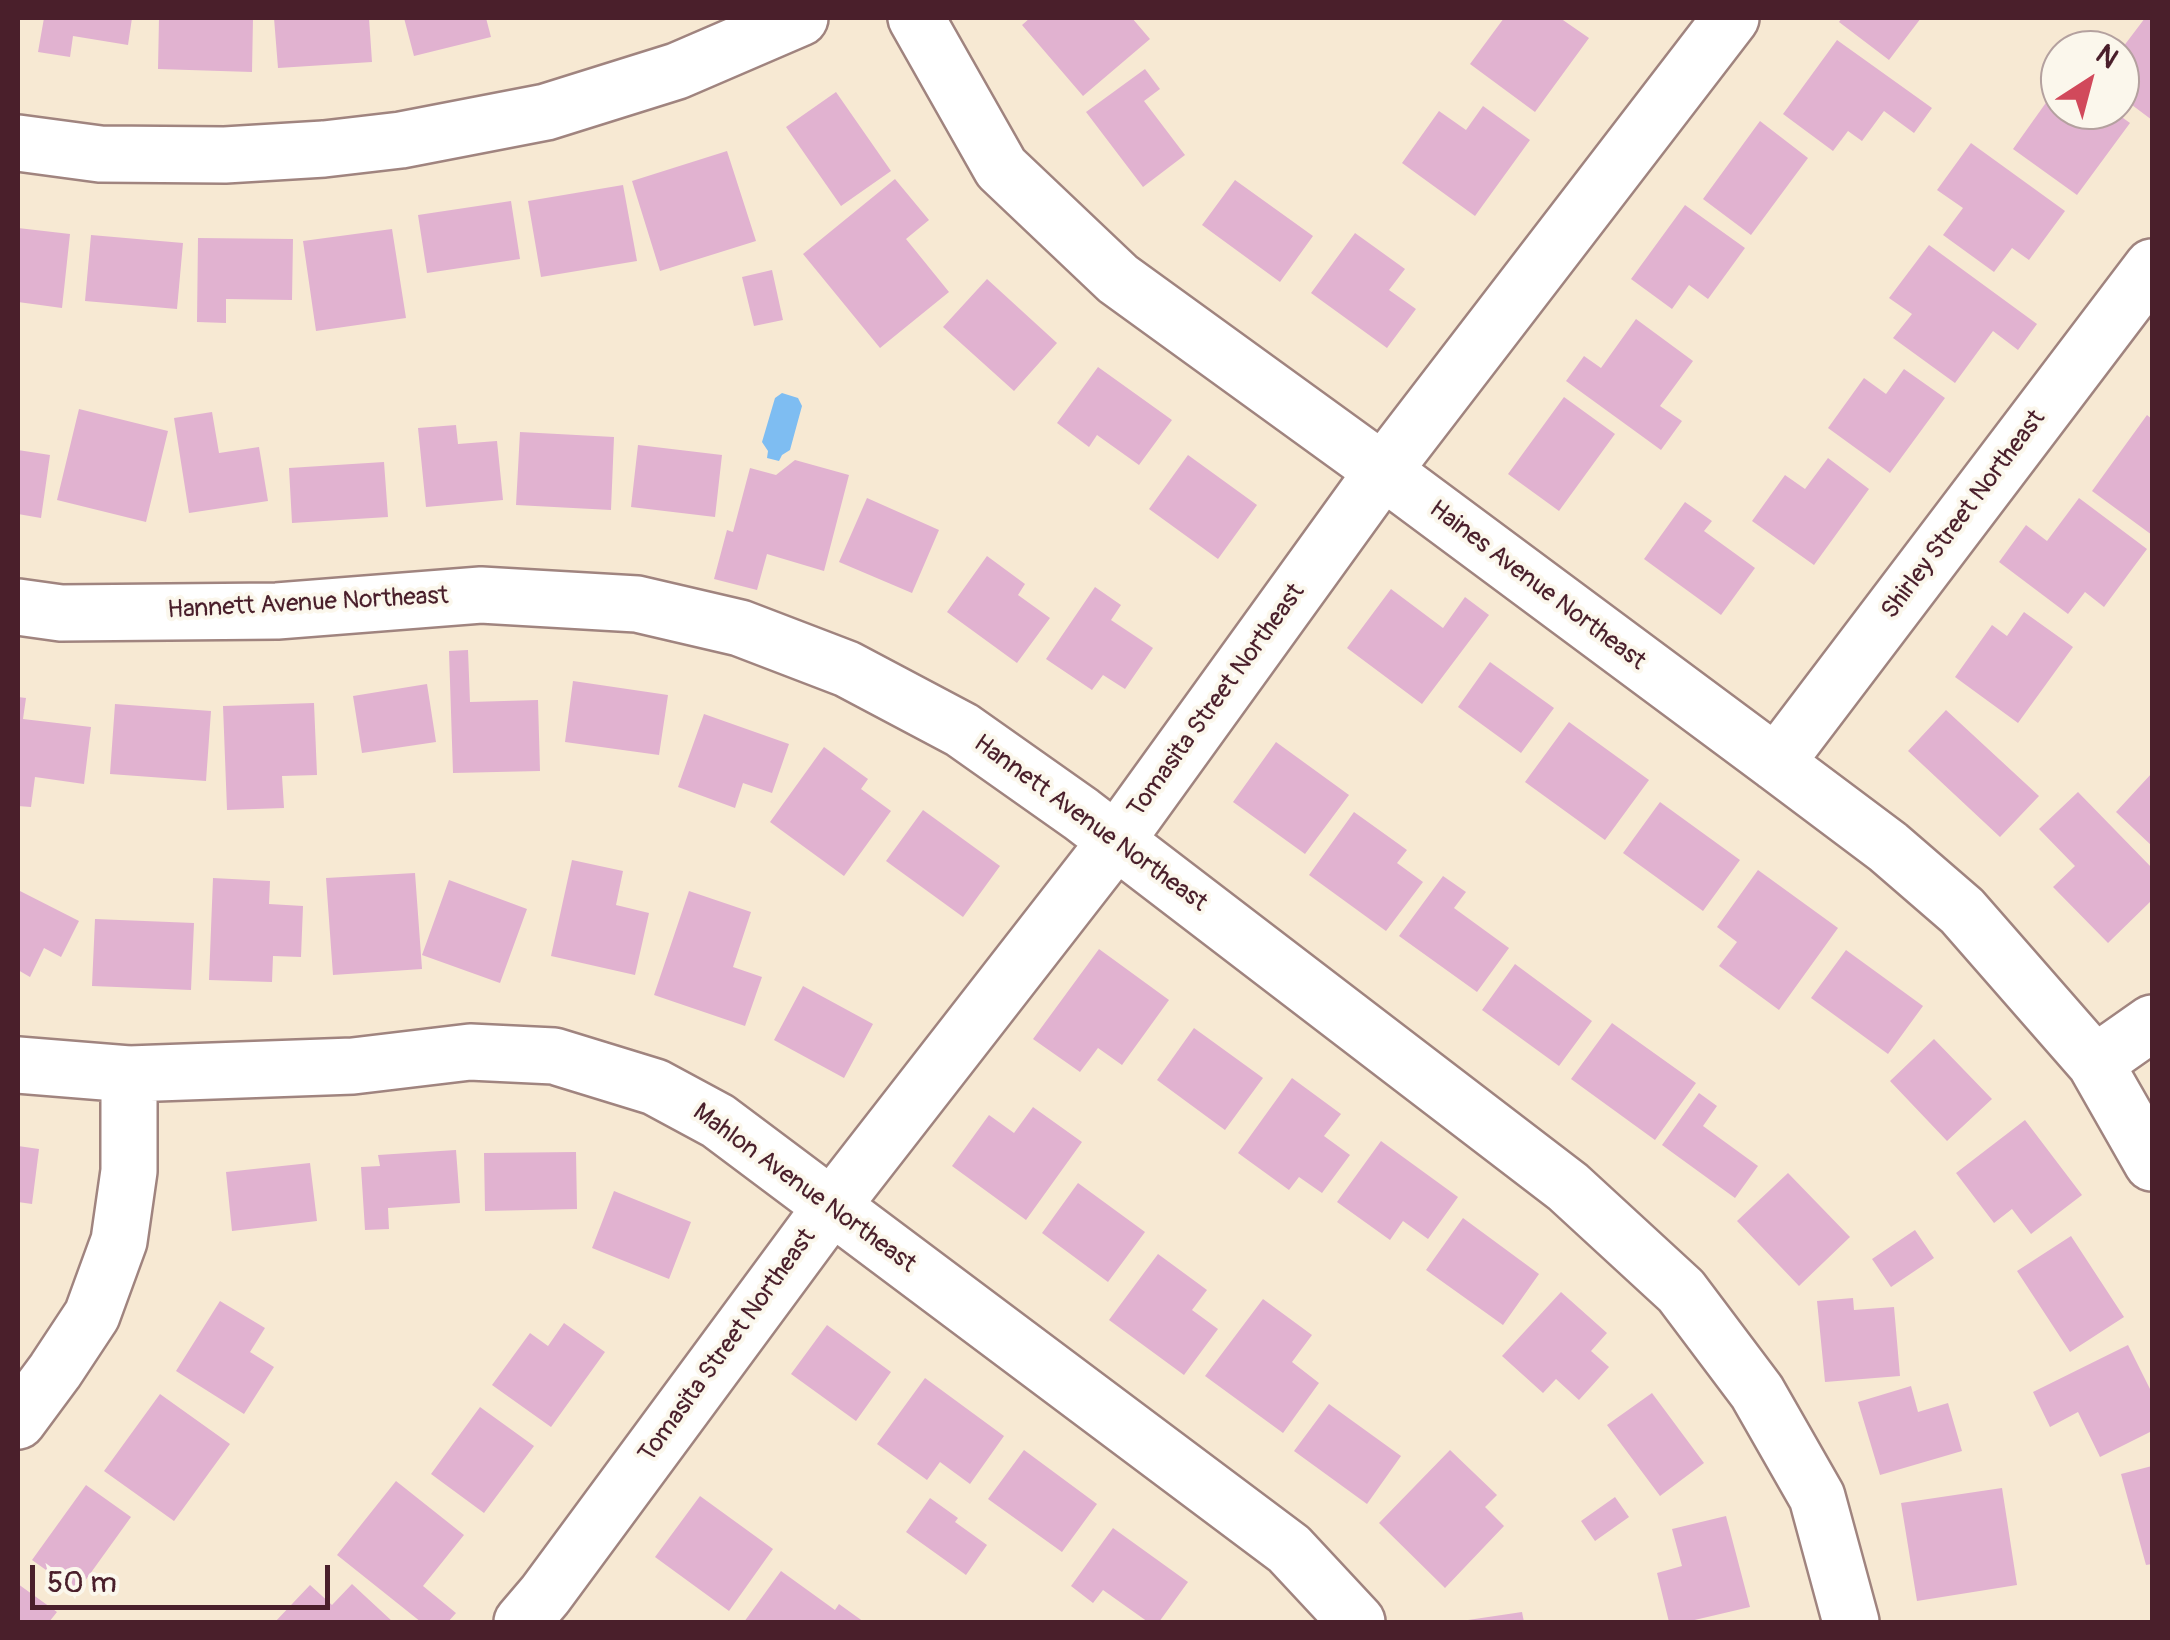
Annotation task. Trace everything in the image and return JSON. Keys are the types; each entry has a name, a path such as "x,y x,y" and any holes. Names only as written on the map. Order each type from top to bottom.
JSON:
{"street":[{"path":"18,144 100,154 226,156 401,140 546,112 678,71 800,18"},
{"name":"Haines Avenue Northeast","path":"916,18 1001,168 1118,280 1776,763 1888,847 1962,910 2095,1063 2152,1163"},
{"name":"Tomasita Street Northeast","path":"548,1613 832,1206 1116,841 1383,471 1731,18"},
{"name":"Shirley Street Northeast","path":"1776,763 2152,267"},
{"name":"Hannett Avenue Northeast","path":"18,607 61,613 277,611 482,595 636,604 740,628 846,668 962,730 1116,841 1568,1187 1680,1291 1757,1392 1817,1497 1852,1622"},
{"path":"2095,1063 2152,1023"},
{"name":"Mahlon Avenue Northeast","path":"18,1065 129,1074 353,1066 470,1052 554,1056 655,1088 718,1121 1289,1549 1357,1622"},
{"path":"18,1421 92,1315 118,1241 129,1171 129,1074"}],"water":[{"path":"782,393 798,398 802,406 790,450 779,461 767,458 768,451 762,442 775,398"}],"building":[{"path":"44,18 132,18 128,45 73,36 70,57 38,52"},
{"path":"159,18 253,18 252,72 158,69"},
{"path":"274,18 369,18 372,62 278,68"},
{"path":"404,18 486,18 491,37 414,56"},
{"path":"1030,18 1132,18 1150,39 1083,96 1022,25"},
{"path":"1504,18 1560,18 1589,38 1535,112 1470,64"},
{"path":"1842,18 1921,18 1889,60 1839,22"},
{"path":"2145,18 2152,18 2152,120 2140,111 2140,30 2136,30"},
{"path":"1837,40 1932,108 1914,133 1884,111 1862,141 1848,131 1833,151 1783,114"},
{"path":"1145,69 1160,89 1144,101 1185,155 1143,187 1086,112"},
{"path":"836,92 891,171 841,206 786,127"},
{"path":"1483,106 1530,140 1475,216 1402,163 1439,111 1466,130"},
{"path":"2040,111 2040,130 2125,130 2077,195 2013,149"},
{"path":"1760,121 1808,158 1751,235 1703,199"},
{"path":"1971,143 2065,211 2029,260 2012,248 1994,272 1943,235 1963,208 1937,190"},
{"path":"727,151 756,241 660,271 632,181"},
{"path":"895,179 929,220 906,239 949,292 880,348 803,254"},
{"path":"1235,180 1313,236 1280,282 1202,225"},
{"path":"623,185 637,261 541,277 528,201"},
{"path":"511,201 520,259 427,273 418,215"},
{"path":"1685,205 1745,248 1708,299 1689,285 1672,309 1631,279"},
{"path":"18,228 70,234 62,308 18,302"},
{"path":"392,229 406,318 316,331 303,241"},
{"path":"1355,233 1405,269 1389,290 1416,309 1387,348 1311,293"},
{"path":"91,235 183,243 177,309 85,301"},
{"path":"198,238 293,239 292,300 226,299 226,323 197,322"},
{"path":"1929,245 2037,324 2018,350 1993,331 1955,383 1893,338 1912,314 1889,298"},
{"path":"772,270 783,320 754,326 742,277"},
{"path":"987,279 1057,343 1014,391 943,327"},
{"path":"1636,319 1693,361 1660,406 1682,421 1661,450 1566,381 1584,356 1601,368"},
{"path":"1098,367 1172,420 1139,465 1097,435 1089,447 1057,423"},
{"path":"1904,369 1945,398 1890,473 1828,428 1864,378 1886,394"},
{"path":"1564,397 1615,434 1559,511 1508,474"},
{"path":"79,409 168,431 146,522 57,500"},
{"path":"212,412 219,453 259,447 268,501 189,513 174,418"},
{"path":"2147,415 2152,419 2152,535 2092,491"},
{"path":"456,425 458,444 497,441 503,500 426,507 418,428"},
{"path":"520,432 614,437 611,510 516,505"},
{"path":"638,445 722,455 715,517 631,507"},
{"path":"18,450 50,455 41,518 18,514"},
{"path":"1188,455 1257,505 1218,559 1149,509"},
{"path":"1828,458 1869,489 1814,565 1752,521 1785,475 1805,489"},
{"path":"795,460 849,475 824,571 767,554 757,590 714,579 727,530 733,532 750,468 776,475"},
{"path":"384,462 388,517 292,523 289,468"},
{"path":"867,498 939,530 912,593 839,562"},
{"path":"2079,498 2147,549 2104,607 2085,592 2068,614 1999,562 2026,525 2047,541"},
{"path":"1685,502 1712,521 1704,531 1755,568 1721,615 1644,559"},
{"path":"987,556 1025,584 1018,595 1050,618 1017,663 947,612"},
{"path":"1095,587 1121,605 1111,620 1153,648 1125,689 1103,675 1092,690 1046,659"},
{"path":"1391,589 1443,628 1465,597 1489,615 1422,704 1347,648"},
{"path":"2024,612 2073,647 2018,723 1955,677 1992,625 2007,636"},
{"path":"468,650 470,702 538,700 540,771 453,773 449,651"},
{"path":"1490,662 1554,708 1521,753 1458,707"},
{"path":"573,681 668,695 659,755 565,742"},
{"path":"427,684 436,742 362,753 353,696"},
{"path":"18,697 26,698 23,719 91,727 84,784 35,777 31,807 18,806"},
{"path":"314,703 317,775 282,776 284,808 227,810 223,706"},
{"path":"115,704 211,711 206,781 110,774"},
{"path":"1946,710 2039,796 2000,837 1908,751"},
{"path":"704,714 789,744 772,793 743,783 735,808 678,787"},
{"path":"1569,722 1649,780 1605,840 1525,782"},
{"path":"1276,742 1349,795 1305,854 1233,802"},
{"path":"824,747 868,779 861,789 891,811 844,876 770,822"},
{"path":"2152,773 2152,846 2116,812"},
{"path":"2078,792 2152,868 2152,900 2108,943 2053,887 2075,866 2039,829"},
{"path":"1660,802 1740,860 1703,911 1623,853"},
{"path":"923,810 1000,866 963,917 886,861"},
{"path":"1354,812 1407,850 1397,863 1423,882 1386,931 1309,875"},
{"path":"572,860 623,871 616,905 649,913 635,975 551,956"},
{"path":"1758,870 1838,928 1779,1010 1719,966 1737,942 1717,927"},
{"path":"415,873 422,969 333,975 326,878"},
{"path":"1443,876 1466,892 1454,908 1509,948 1477,992 1399,936"},
{"path":"213,878 270,881 269,904 303,906 301,957 273,956 272,982 209,980"},
{"path":"449,880 527,909 500,983 422,955"},
{"path":"18,890 79,921 61,957 44,948 30,977 18,970"},
{"path":"689,891 751,912 733,967 762,977 745,1026 654,995"},
{"path":"95,919 194,923 191,990 92,986"},
{"path":"1099,949 1169,1000 1122,1065 1098,1048 1080,1072 1033,1039"},
{"path":"1846,950 1923,1006 1888,1054 1811,998"},
{"path":"1515,964 1592,1021 1559,1066 1482,1010"},
{"path":"803,986 873,1024 844,1078 774,1040"},
{"path":"1612,1023 1696,1083 1655,1140 1571,1079"},
{"path":"1194,1028 1263,1078 1225,1130 1157,1080"},
{"path":"1934,1039 1992,1099 1947,1141 1890,1081"},
{"path":"1292,1078 1341,1114 1324,1136 1350,1155 1322,1193 1299,1177 1289,1190 1238,1153"},
{"path":"1699,1093 1717,1106 1703,1126 1758,1166 1735,1198 1662,1145"},
{"path":"1033,1107 1082,1142 1026,1220 952,1166 989,1115 1014,1133"},
{"path":"2025,1120 2082,1195 2031,1234 2012,1209 1994,1223 1956,1173"},
{"path":"1381,1141 1458,1197 1428,1239 1403,1221 1390,1240 1337,1202"},
{"path":"18,1146 39,1149 32,1204 18,1202"},
{"path":"456,1150 460,1203 388,1208 389,1229 365,1230 361,1167 380,1166 378,1155"},
{"path":"576,1152 577,1209 485,1211 484,1153"},
{"path":"310,1163 317,1221 232,1231 226,1172"},
{"path":"1788,1173 1850,1237 1799,1286 1737,1221"},
{"path":"1078,1183 1145,1232 1108,1282 1042,1233"},
{"path":"614,1191 691,1222 669,1279 592,1248"},
{"path":"1463,1218 1539,1274 1503,1325 1426,1270"},
{"path":"1915,1230 1934,1258 1891,1287 1872,1259"},
{"path":"2071,1236 2124,1317 2070,1352 2017,1271"},
{"path":"1158,1254 1207,1290 1192,1310 1218,1329 1184,1375 1109,1320"},
{"path":"1561,1292 1607,1333 1591,1351 1609,1367 1579,1400 1556,1379 1543,1393 1502,1356"},
{"path":"1853,1298 1854,1310 1894,1307 1900,1376 1825,1382 1817,1301"},
{"path":"1263,1299 1312,1335 1292,1362 1319,1383 1283,1433 1205,1376"},
{"path":"220,1301 265,1328 250,1352 274,1367 244,1414 176,1371"},
{"path":"564,1323 605,1352 551,1427 492,1385 530,1333 548,1346"},
{"path":"827,1325 891,1372 856,1421 791,1374"},
{"path":"2128,1345 2152,1393 2152,1431 2100,1457 2078,1412 2050,1427 2033,1392"},
{"path":"925,1378 1004,1436 970,1484 940,1462 927,1480 877,1444"},
{"path":"1911,1386 1918,1412 1948,1403 1962,1451 1880,1475 1858,1402"},
{"path":"1652,1393 1704,1463 1660,1496 1607,1425"},
{"path":"160,1394 230,1444 174,1521 104,1471"},
{"path":"1329,1404 1401,1456 1367,1504 1294,1451"},
{"path":"480,1407 534,1446 484,1513 431,1474"},
{"path":"1024,1450 1097,1504 1062,1552 988,1499"},
{"path":"1450,1450 1497,1495 1485,1507 1504,1526 1445,1588 1379,1523"},
{"path":"2152,1466 2152,1564 2146,1565 2121,1474"},
{"path":"396,1481 464,1535 423,1586 456,1613 448,1622 421,1622 337,1555"},
{"path":"86,1485 131,1517 77,1592 32,1560"},
{"path":"2002,1488 2017,1585 1917,1601 1901,1503"},
{"path":"700,1496 773,1549 729,1611 655,1557"},
{"path":"1615,1497 1629,1517 1595,1541 1581,1521"},
{"path":"930,1498 987,1545 966,1575 906,1532"},
{"path":"1726,1516 1750,1607 1686,1622 1669,1622 1657,1573 1682,1566 1672,1529"},
{"path":"1113,1528 1188,1582 1159,1622 1148,1622 1103,1590 1093,1603 1071,1586"},
{"path":"781,1571 835,1610 839,1604 864,1622 744,1622"},
{"path":"18,1584 57,1612 49,1622 18,1622"},
{"path":"352,1584 393,1622 275,1622 310,1585 332,1605"},
{"path":"1522,1612 1524,1622 1468,1622 1468,1620"}]}
